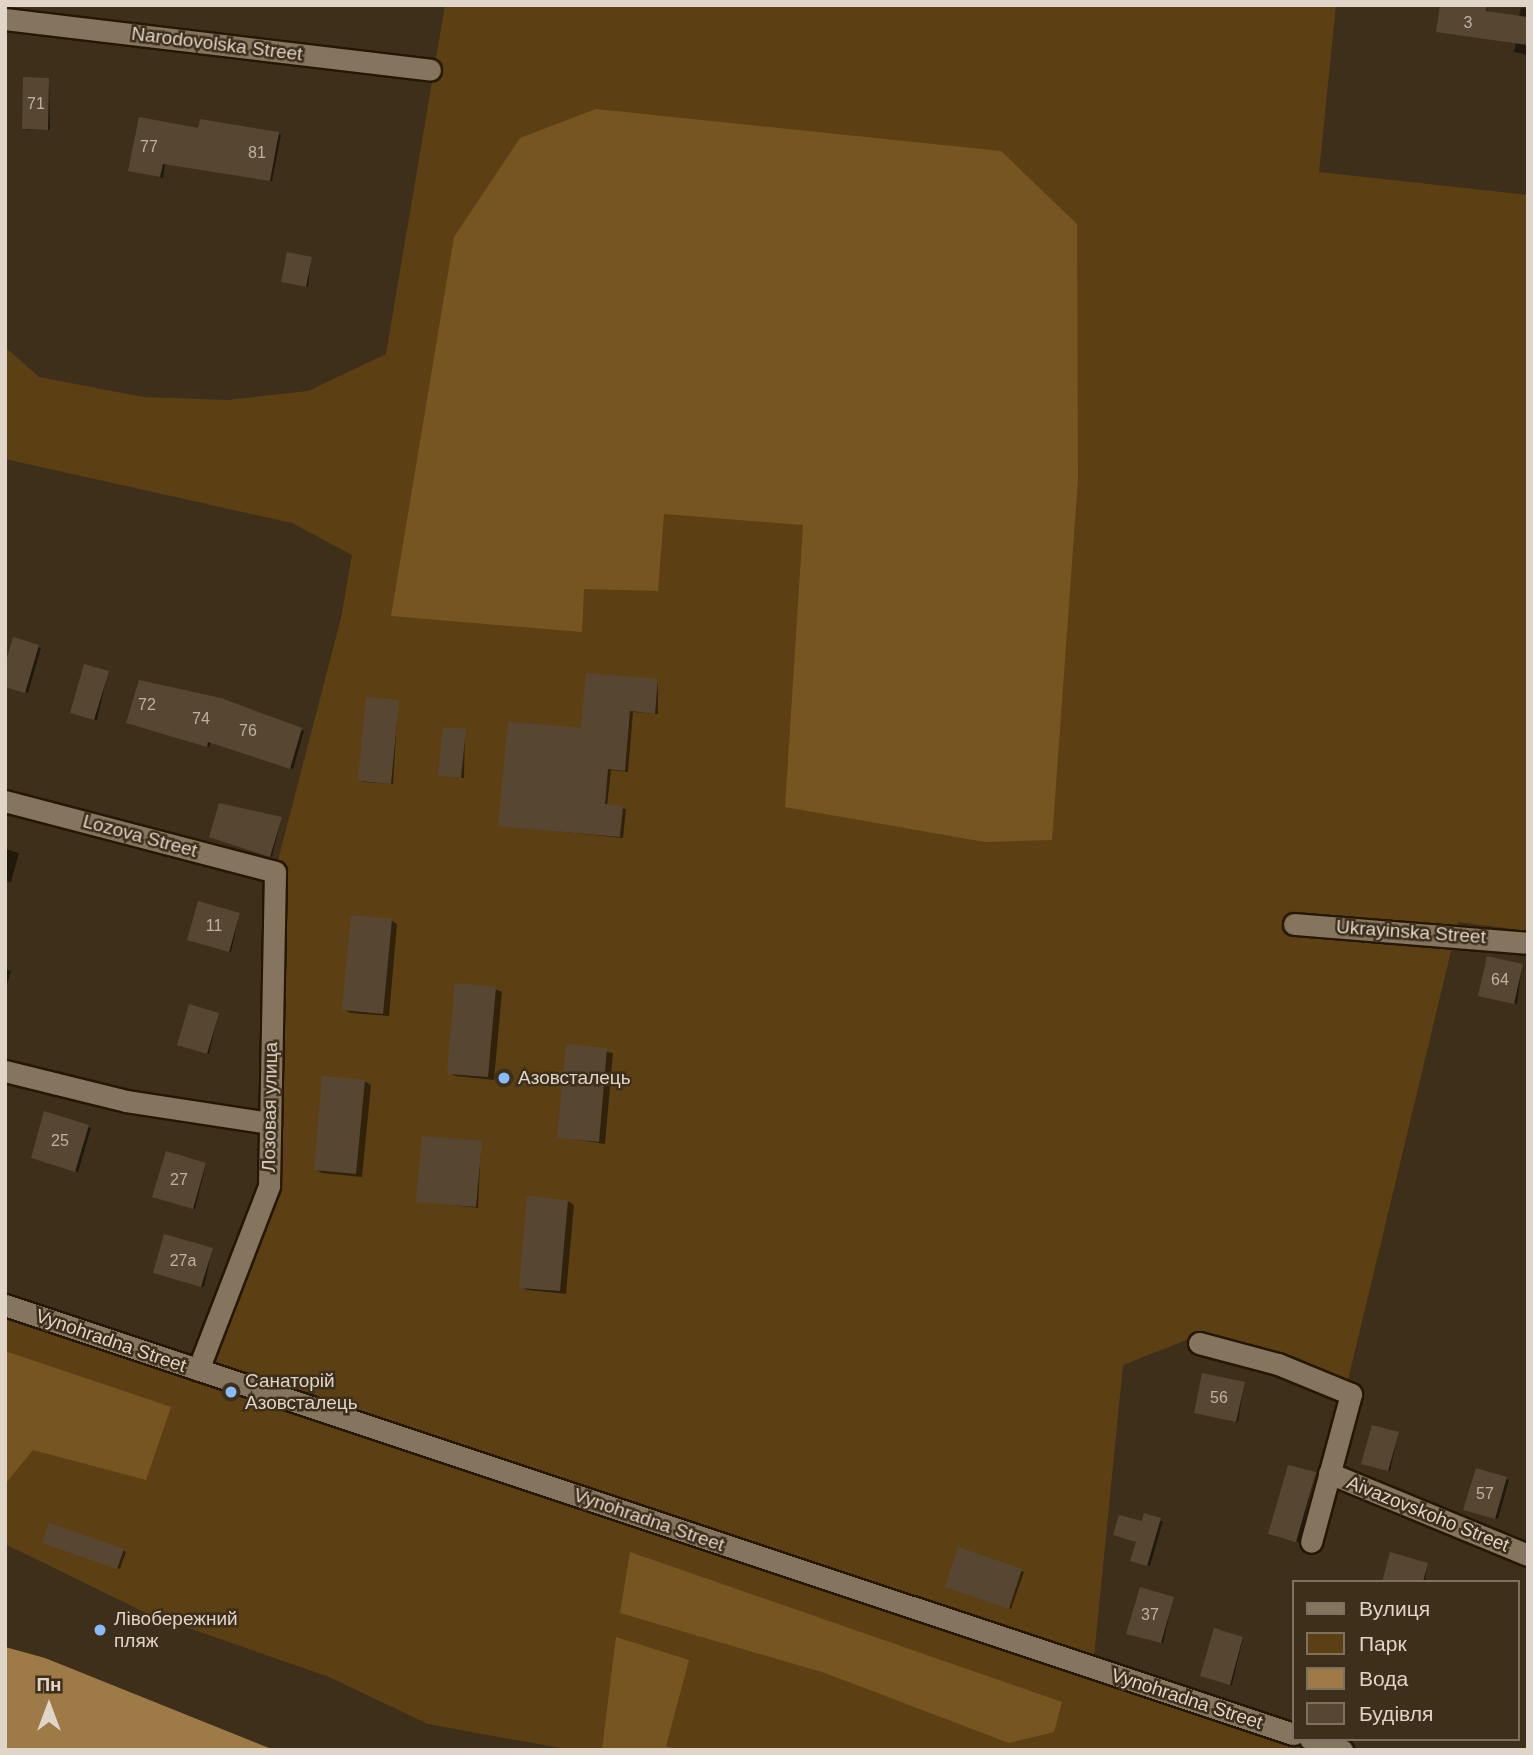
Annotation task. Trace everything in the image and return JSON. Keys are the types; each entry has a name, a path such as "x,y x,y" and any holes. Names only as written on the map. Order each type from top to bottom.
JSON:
{"street":[{"name":"Narodovolska Street","path":"5,19 430,70"},
{"name":"Lozova Street","path":"5,801 275,872"},
{"name":"Лозовая улица","path":"198,1370 269,1186 275,872"},
{"name":"Ukrayinska Street","path":"1294,924 1528,943"},
{"path":"5,1071 126,1101 270,1123"},
{"name":"Vynohradna Street","path":"5,1305 1292,1734"},
{"name":"Aivazovskoho Street","path":"1199,1343 1278,1364 1351,1394 1311,1542"},
{"name":"Aivazovskoho Street","path":"1329,1473 1528,1555"},
{"path":"1316,1741 1342,1750"}],"green space":[{"path":"445,5 1336,5 1319,172 1528,195 1528,931 1458,922 1347,1384 1199,1335 1123,1365 1093,1667 1292,1733 1292,1741 1315,1741 1342,1750 571,1750 428,1724 329,1677 146,1613 5,1544 5,1305 198,1370 269,1186 275,872 341,618 352,555 292,523 5,459 5,347 39,377 143,397 228,400 308,391 386,354"}],"shaded area":[{"path":"596,109 1001,151 1077,224 1078,479 1052,840 985,842 785,807 803,525 664,514 658,591 584,589 582,632 391,616 454,237 520,138"},
{"path":"5,1351 171,1407 146,1480 33,1450 5,1484"},
{"path":"630,1552 1062,1702 1054,1732 1009,1743 825,1673 620,1613"},
{"path":"616,1637 689,1660 666,1746 680,1750 602,1750"}],"water":[{"path":"5,1647 45,1658 274,1750 5,1750"}],"building":[{"path":"1440,5 1487,5 1486,11 1528,17 1528,45 1436,32"},
{"path":"23,77 49,78 48,130 22,129"},
{"path":"139,117 198,128 200,119 279,132 270,181 163,164 160,177 128,171"},
{"path":"287,252 312,257 306,287 281,282"},
{"path":"13,637 39,645 25,693 5,687 5,664"},
{"path":"84,664 109,671 94,720 70,713"},
{"path":"586,673 658,679 655,714 630,711 625,771 608,769 605,804 623,806 620,837 498,826 508,722 581,728"},
{"path":"139,680 221,698 302,728 290,769 208,742 207,747 126,723"},
{"path":"366,697 399,700 391,784 358,781"},
{"path":"443,727 466,729 461,778 438,776"},
{"path":"219,803 282,817 270,857 209,837"},
{"path":"198,901 240,913 229,952 187,940"},
{"path":"351,915 392,919 383,1014 342,1010"},
{"path":"1487,956 1523,964 1514,1004 1478,996"},
{"path":"455,983 496,987 488,1077 447,1074"},
{"path":"189,1004 219,1013 207,1054 177,1045"},
{"path":"566,1044 607,1048 599,1142 557,1138"},
{"path":"322,1076 365,1080 356,1174 314,1170"},
{"path":"44,1111 89,1125 75,1172 31,1158"},
{"path":"422,1136 482,1141 476,1207 416,1202"},
{"path":"166,1151 206,1163 193,1209 152,1197"},
{"path":"527,1196 568,1200 560,1291 519,1288"},
{"path":"164,1234 213,1248 201,1287 153,1273"},
{"path":"1202,1373 1245,1382 1236,1422 1194,1413"},
{"path":"1372,1425 1399,1432 1388,1471 1361,1464"},
{"path":"1288,1465 1316,1472 1296,1542 1268,1534"},
{"path":"1476,1468 1507,1477 1495,1519 1463,1510"},
{"path":"1144,1513 1161,1518 1147,1566 1130,1561 1136,1542 1113,1535 1119,1515 1142,1521"},
{"path":"49,1523 124,1549 117,1569 42,1543"},
{"path":"958,1547 1022,1569 1009,1609 945,1587"},
{"path":"1390,1552 1428,1563 1424,1580 1383,1580"},
{"path":"1140,1587 1174,1597 1161,1643 1126,1634"},
{"path":"1214,1628 1243,1637 1230,1685 1200,1676"}],"place":[{"name":"Азовсталець","path":"504,1078"},
{"name":"Санаторій Азовсталець","path":"231,1392"},
{"name":"Лівобережний пляж","path":"100,1630"}]}
